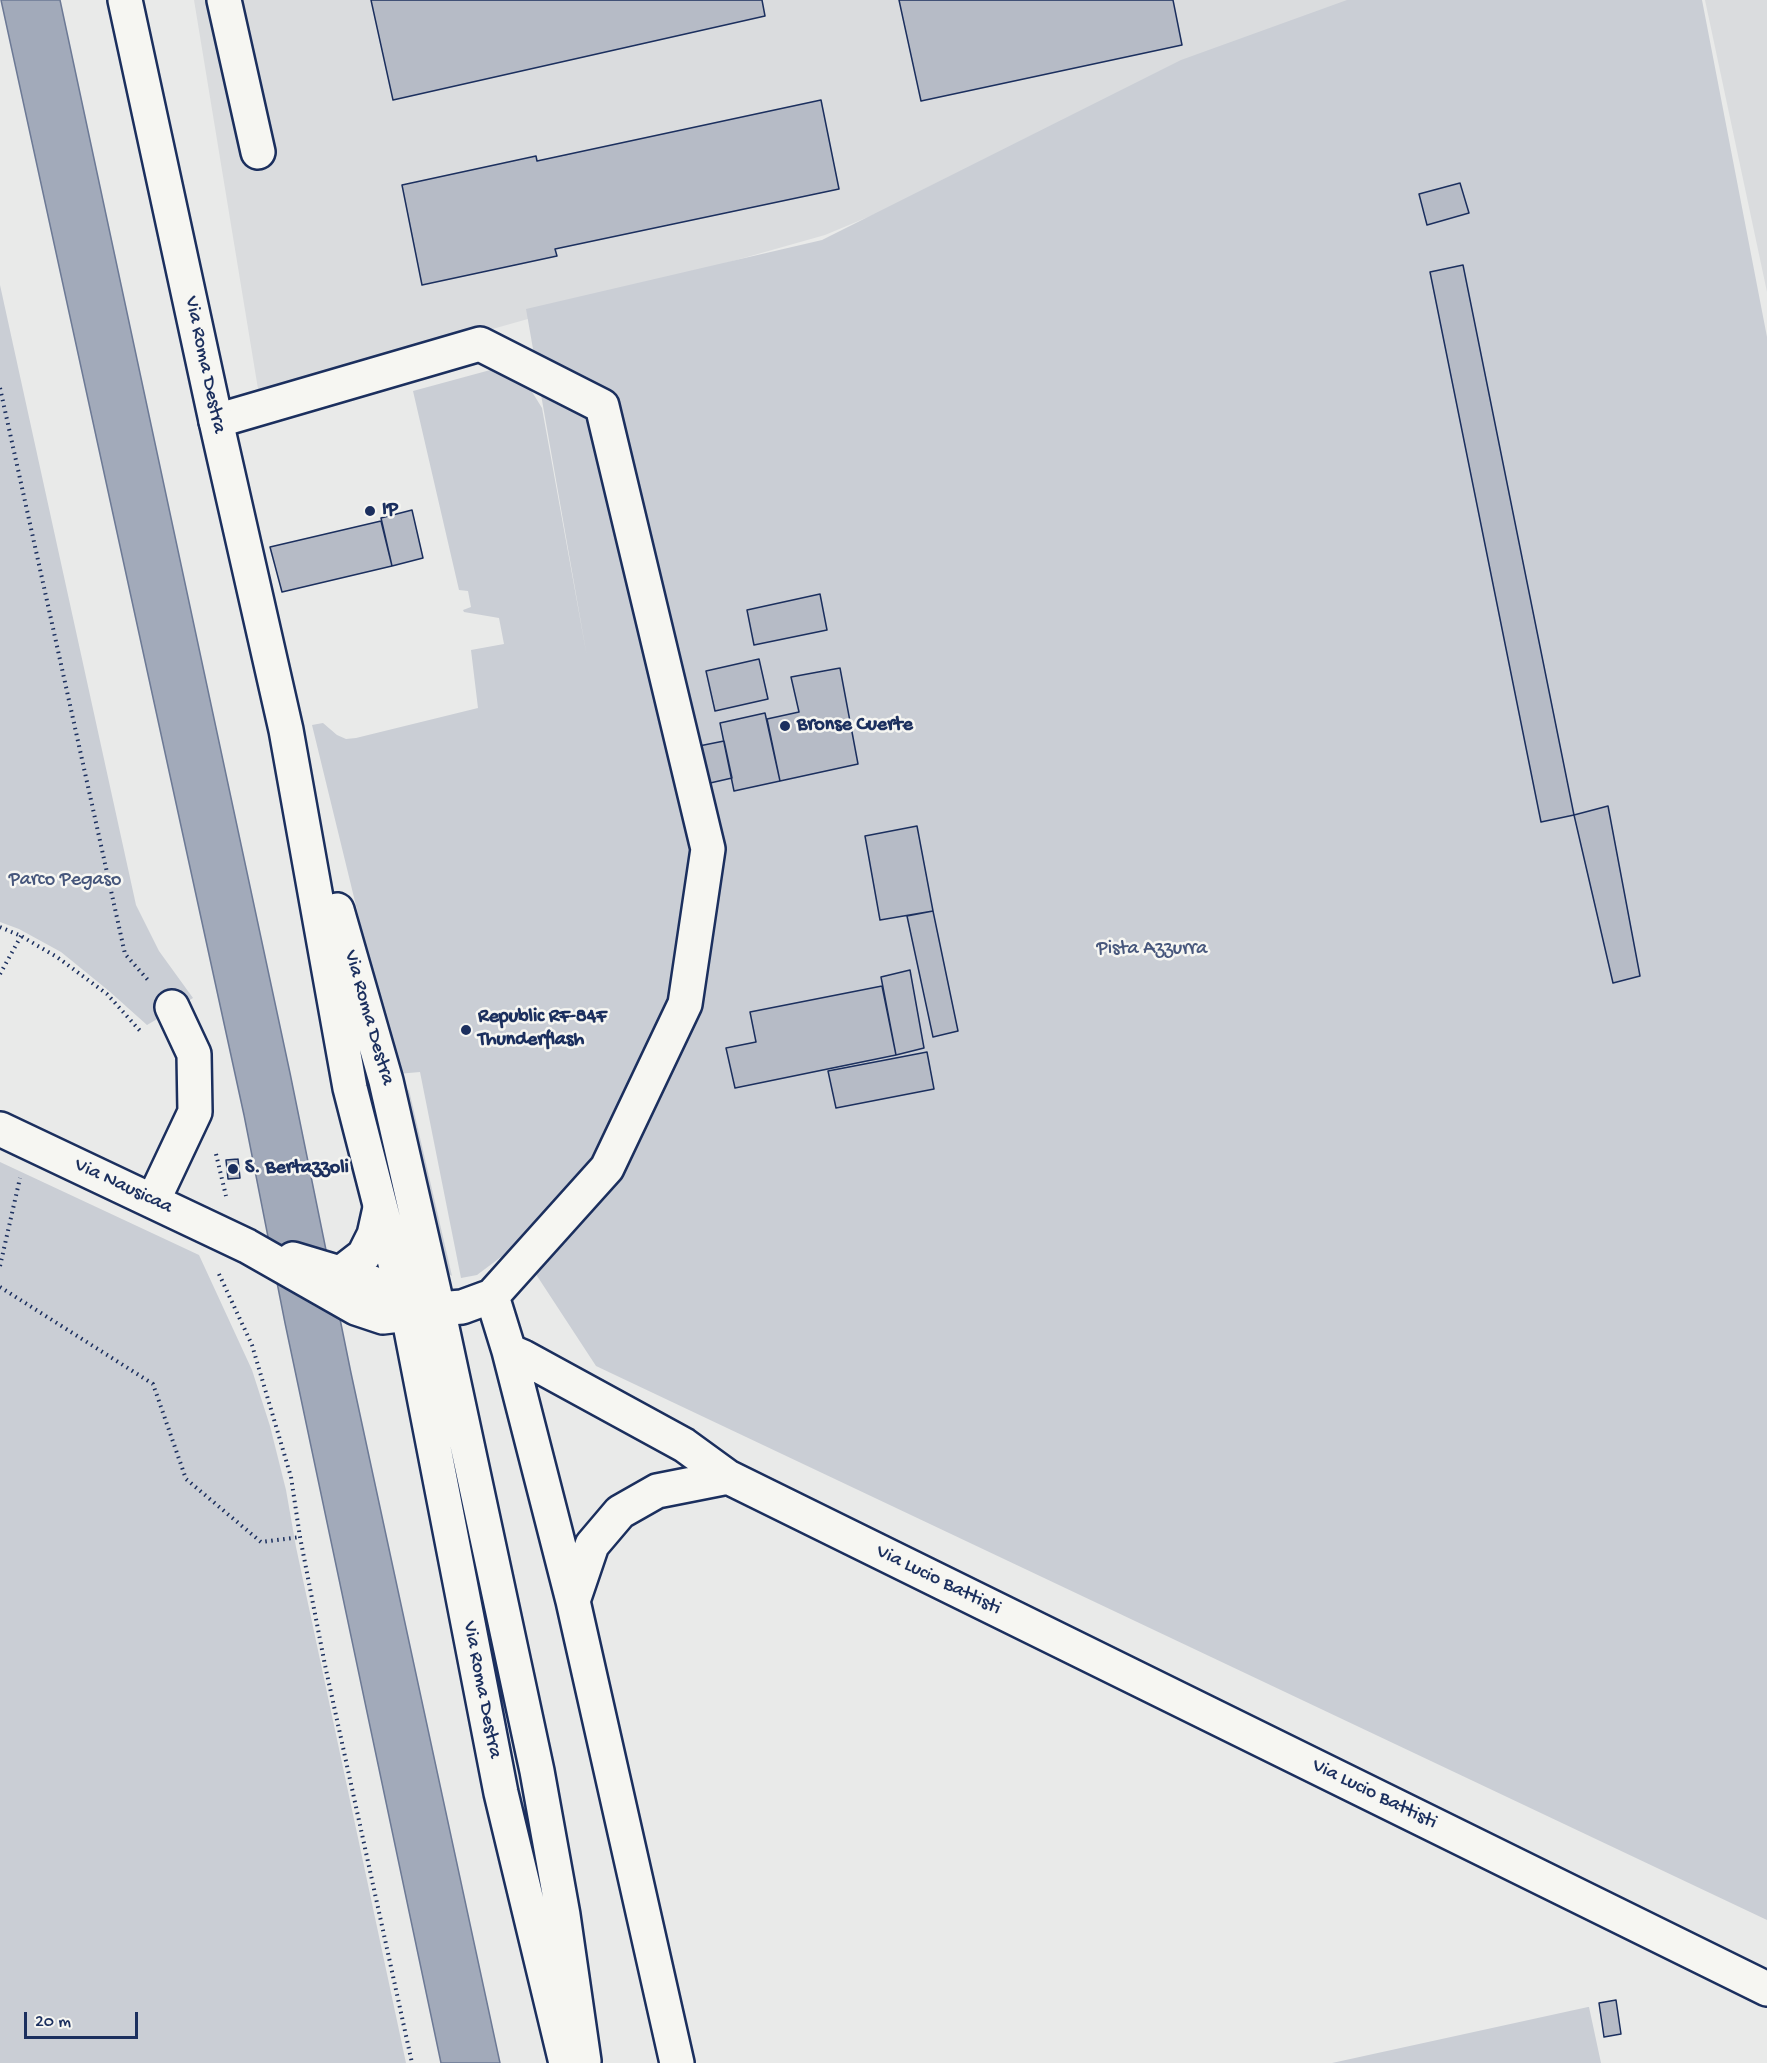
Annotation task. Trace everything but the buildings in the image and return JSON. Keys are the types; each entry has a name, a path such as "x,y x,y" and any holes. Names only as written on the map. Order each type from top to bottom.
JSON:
{"main road":[{"name":"Via Roma Destra","path":"125,0 216,421 286,730 350,1088 380,1208 423,1312"},
{"path":"224,0 258,152"},
{"path":"216,421 480,344 602,406 708,849 686,1004 607,1168 492,1296 462,1307 423,1312"},
{"name":"Via Roma Destra","path":"286,730 386,1081 501,1793 566,2063"},
{"path":"153,1201 195,1112 194,1054 172,1007"},
{"name":"Via Nausicaa","path":"14,1135 247,1246 356,1308 384,1317 423,1312"},
{"name":"Via Roma Destra","path":"368,1165 392,1188 537,1771 563,1916 585,2063"},
{"path":"342,1272 364,1255 374,1235 380,1208"},
{"name":"Via Nausicaa","path":"247,1246 373,1282 423,1312"},
{"path":"492,1296 509,1352 573,1601 677,2063"},
{"name":"Via Lucio Battisti","path":"509,1352 523,1357 684,1444 728,1478 1767,1989"},
{"path":"573,1601 592,1545 620,1512 657,1491 728,1478"}],"path":[{"path":"0,388 125,954 172,1007"},
{"path":"0,927 21,936 57,957 107,994 146,1039"},
{"path":"0,975 21,936"},
{"path":"195,1112 212,1142 228,1203"},
{"path":"0,1266 14,1135"},
{"path":"200,1223 220,1277 252,1345 291,1477 300,1537 325,1665 412,2063"},
{"path":"0,1287 153,1384 186,1479 261,1542 300,1537"}],"shaded area":[{"path":"194,0 1389,0 825,235 259,395"},
{"path":"1705,0 1767,0 1767,292"}],"green space":[{"name":"Pista Azzurra","path":"1347,0 1702,0 1767,337 1767,1920 596,1366 524,1256 501,1257 477,1275 461,1278 420,1072 397,1074 312,725 323,723 337,735 346,739 356,738 478,708 471,650 504,644 499,618 463,610 471,607 468,591 459,590 413,391 494,369 526,382 542,408 587,657 526,309 822,240 1181,60"},
{"name":"Parco Pegaso","path":"0,285 136,905 159,951 193,998 147,1025 61,952 19,929 0,922"},
{"path":"409,1090 452,1276 444,1271 402,1091"},
{"path":"0,1162 199,1255 252,1370 270,1426 286,1490 296,1547 406,2063 0,2063"},
{"path":"1588,2007 1601,2063 1332,2063"}],"water":[{"path":"1,0 60,0 500,2063 441,2063 285,1323 244,1115"}],"place":[{"name":"IP","path":"370,511"},
{"name":"Bronse Cuerte","path":"785,726"},
{"name":"Republic RF-84F Thunderflash","path":"466,1030"},
{"name":"S. Bertazzoli","path":"233,1169"}]}
